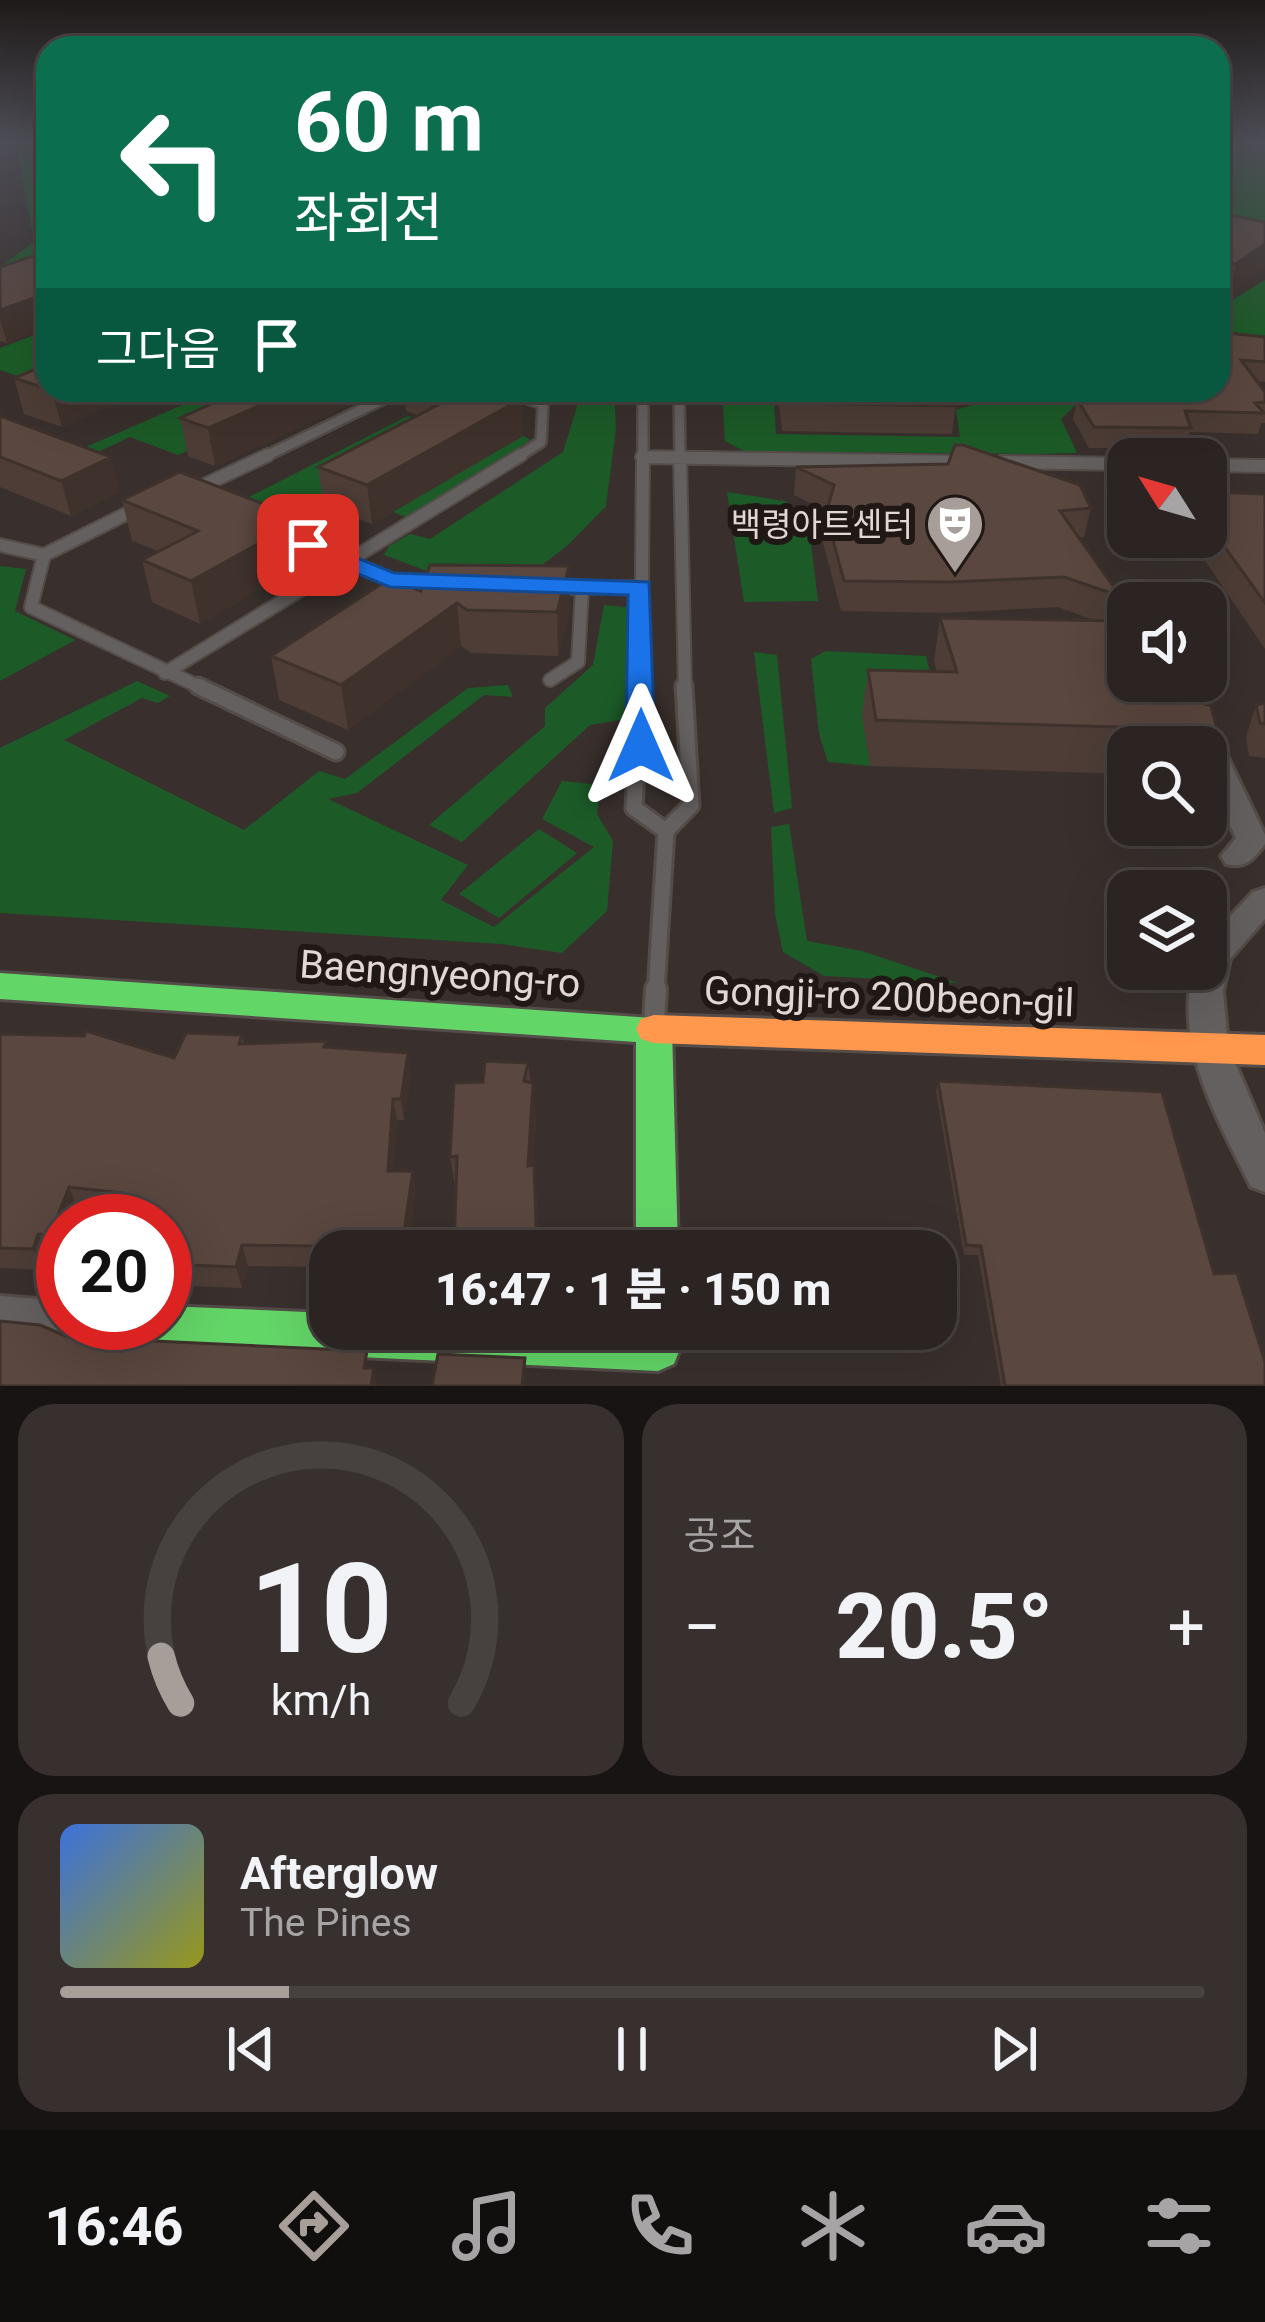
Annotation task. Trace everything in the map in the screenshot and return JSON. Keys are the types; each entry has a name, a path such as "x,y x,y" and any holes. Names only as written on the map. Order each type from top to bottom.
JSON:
{"street":[{"path":"1193,702 1194,716 1252,840 1237,856"},
{"path":"1265,900 1212,959 1203,999 1209,1048 1265,1175"},
{"name":"Baengnyeong-ro","path":"0,986 654,1029"},
{"path":"654,1029 656,1230"},
{"name":"Gongji-ro 200beon-gil","path":"654,1029 1265,1050"},
{"path":"0,1317 36,1320"},
{"path":"192,1326 309,1329"},
{"path":"658,1350 659,1386"}],"lane":[{"path":"203,502 182,493 202,488 378,402"},
{"path":"165,673 542,442 543,404 537,402"},
{"path":"643,402 641,746 634,808 666,831"},
{"path":"654,1029 666,831 691,806 680,626 679,402"},
{"path":"642,457 1107,464"},
{"path":"1227,465 1265,466"},
{"path":"0,545 44,556 155,499"},
{"path":"286,536 390,580 457,584"},
{"path":"44,556 31,607 336,752"},
{"path":"542,588 640,587"},
{"path":"550,680 578,662 582,589"}],"green space":[{"path":"28,208 36,208 36,268 0,284 0,267 34,242"},
{"path":"1230,208 1265,208 1265,240 1230,239"},
{"path":"1265,280 1265,346 1230,342 1230,302"},
{"path":"36,334 36,383 0,370 0,348"},
{"path":"189,402 293,402 178,455 130,437 83,459 72,453"},
{"path":"578,402 615,402 606,506 538,568 435,574 384,555 389,546 410,534 430,539 563,452"},
{"path":"723,402 792,402 774,404 776,434 960,437 956,410 979,402 1079,402 1061,419 1077,453 744,451 725,441"},
{"path":"408,416 454,430 296,517 247,498"},
{"path":"523,436 531,440 406,517 393,512"},
{"path":"727,492 785,501 808,519 818,601 744,602"},
{"path":"0,566 26,569 15,611 75,640 0,681"},
{"path":"604,605 634,608 638,717 590,725 462,842 429,825 545,726 545,708 593,665"},
{"path":"826,651 926,656 939,707 863,715 870,766 828,762 819,734 811,659"},
{"path":"754,652 777,655 792,808 774,813"},
{"path":"137,681 170,696 158,703 142,698 64,740 244,830 319,771 345,779 468,688 508,685 513,697 484,695 357,793 328,799 468,865 441,900 494,927 594,847 542,819 562,781 601,785 597,814 613,841 607,911 562,953 502,944 0,913 0,748"},
{"path":"789,824 807,941 862,951 958,983 824,976 783,952 775,914 771,827"},
{"path":"539,829 577,853 499,918 459,894"}],"building":[{"path":"1230,215 1265,222 1265,244 1236,264 1230,263"},
{"path":"36,255 36,297 0,310 0,267"},
{"path":"1230,333 1265,337 1265,362 1241,360 1265,392 1265,402 1255,403 1264,413 1185,411 1191,428 1094,427 1079,402 1230,402"},
{"path":"36,369 36,385 14,378"},
{"path":"216,402 268,402 208,428 180,418"},
{"path":"444,402 516,402 367,485 318,467"},
{"path":"955,402 956,406 784,403"},
{"path":"0,416 111,457 61,481 0,457"},
{"name":"백령아트센터","path":"955,445 963,445 1080,485 1091,508 1060,511 1110,582 1107,592 1064,577 844,581 826,514 834,485 796,467 948,464"},
{"path":"180,472 303,519 191,581 142,560 198,531 122,500"},
{"path":"1227,493 1265,494 1265,603 1227,550"},
{"path":"430,565 569,566 557,612 467,610 457,603 341,685 271,656 389,579 421,591"},
{"path":"940,618 1107,621 1107,702 1203,702 1211,706 1216,726 876,720 868,670 957,672"},
{"path":"1265,703 1265,724 1260,723 1256,705"},
{"path":"86,1031 174,1058 186,1033 242,1035 239,1044 327,1041 324,1047 408,1053 401,1099 393,1099 388,1171 413,1171 404,1230 309,1230 309,1246 242,1245 236,1267 192,1265 192,1194 123,1194 69,1187 66,1194 36,1194 33,1249 0,1248 0,1034 84,1036"},
{"path":"485,1061 528,1063 524,1081 533,1083 528,1166 534,1165 536,1230 455,1230 457,1156 450,1157 454,1083 483,1082"},
{"path":"938,1081 1162,1092 1214,1274 1237,1273 1265,1362 1265,1386 1005,1386 981,1246 966,1245"},
{"path":"0,1321 36,1325 36,1350 192,1350 192,1343 367,1351 364,1368 374,1368 371,1386 0,1386"},
{"path":"438,1354 525,1358 522,1386 432,1386"}],"traffic: fast":[{"path":"0,986 654,1029 657,1230"},
{"path":"192,1328 309,1333"}],"traffic: slow":[{"path":"654,1029 1265,1050"}],"place":[{"name":"백령아트센터","path":"955,575"}],"route":[{"path":"308,545 390,580 501,587 640,587 641,746"}]}
